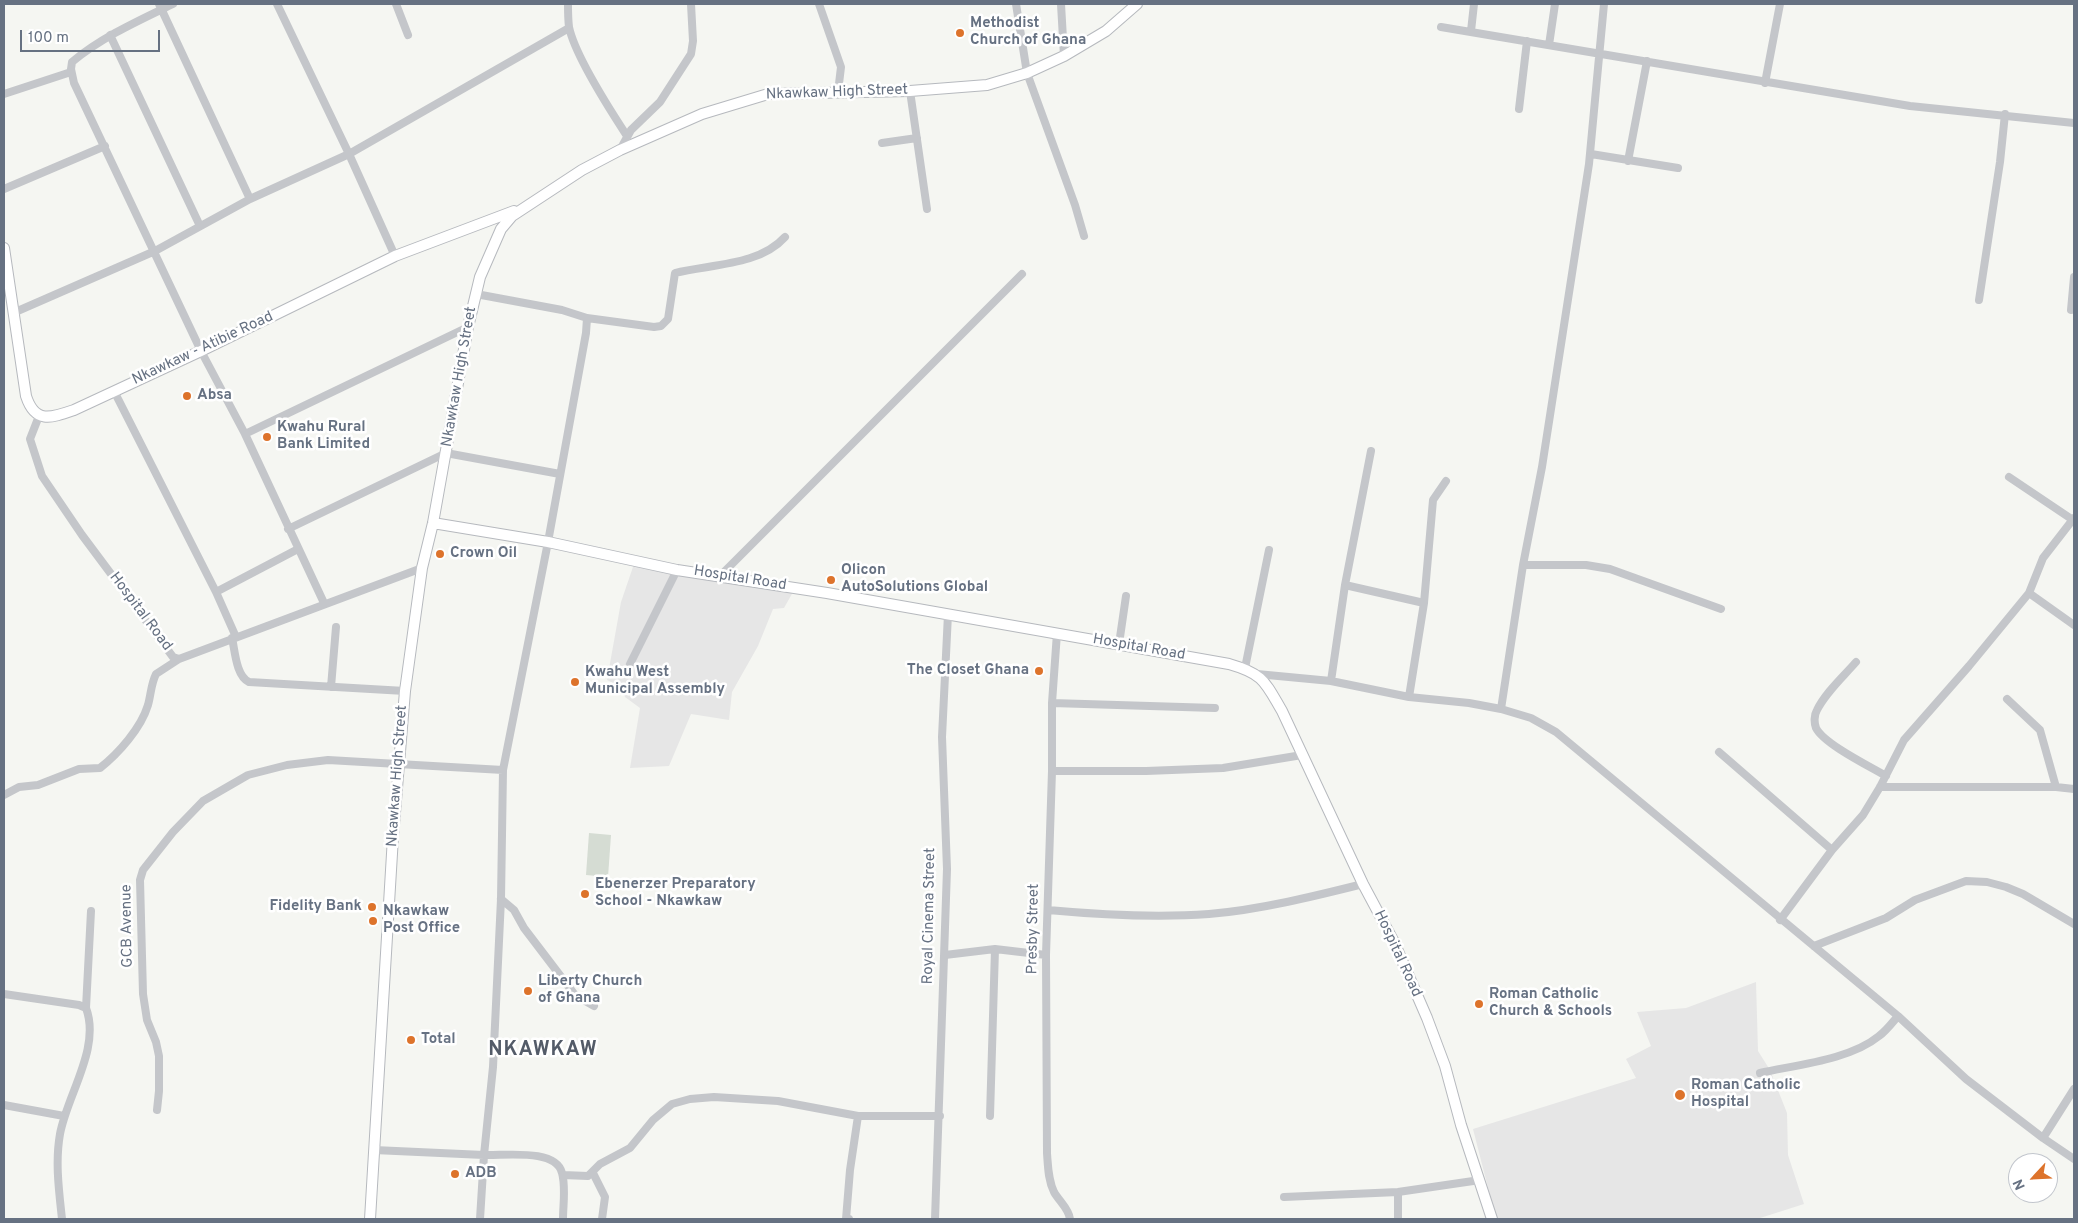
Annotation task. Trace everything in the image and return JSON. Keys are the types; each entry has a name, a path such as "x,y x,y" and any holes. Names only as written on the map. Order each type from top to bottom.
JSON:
{"main road":[{"name":"Nkawkaw High Street","path":"370,1219 398,766 405,691 422,568 433,523 468,328 480,277 501,229 512,216 582,170 620,150 702,114 768,94 910,91 987,85 1027,73 1064,56 1106,31 1137,4"},
{"name":"Nkawkaw - Atibie Road","path":"40,416 53,417 64,414 201,351 395,256 525,207"},
{"path":"4,248 26,396 33,412 40,416"},
{"name":"Hospital Road","path":"433,523 548,542 677,570 827,592 1119,644 1245,668 1257,674 1269,686 1282,711 1363,884 1394,942 1427,1018 1445,1066 1461,1125 1492,1219"}],"street":[{"path":"173,4 160,7 87,49 72,62 71,72 74,83 201,351 245,434 324,603"},
{"path":"277,4 349,154 395,256"},
{"path":"396,4 408,35"},
{"path":"568,4 570,28 578,50 599,90 627,136"},
{"path":"620,150 627,136 660,102 691,54 694,41 691,4"},
{"path":"819,4 841,67 838,92"},
{"path":"1016,4 1027,73 1076,205 1084,236"},
{"path":"1061,4 1064,56"},
{"path":"1471,31 1474,4"},
{"path":"1549,45 1555,4"},
{"path":"1502,709 1523,565 1542,467 1591,154 1604,4"},
{"path":"1765,83 1780,4"},
{"path":"160,7 250,199"},
{"path":"1441,27 1910,106 2006,114 2074,123"},
{"path":"13,313 154,251 250,199 349,154 570,28"},
{"path":"110,36 200,226"},
{"path":"1519,109 1527,41"},
{"path":"1628,160 1648,61"},
{"path":"4,94 71,72"},
{"path":"910,91 927,209"},
{"path":"1978,300 2006,114"},
{"path":"882,143 917,138"},
{"path":"4,188 105,146"},
{"path":"1591,154 1678,168"},
{"path":"476,294 562,310 587,318 654,327 661,326 668,319 675,273 725,266 762,253 778,245 785,237"},
{"path":"720,576 1022,274"},
{"path":"2071,310 2074,277"},
{"path":"480,1219 493,1067 501,899 503,770 548,542 587,318"},
{"path":"245,434 468,328"},
{"path":"114,391 216,592 234,637 240,672 244,679 249,682 405,691"},
{"name":"Hospital Road","path":"40,416 30,439 42,476 82,534 173,657 179,659 324,603 422,568"},
{"path":"1331,681 1345,586 1371,451"},
{"path":"288,529 446,454 560,474"},
{"path":"1780,920 1832,850 1863,815 1904,740 1969,666 2029,592 2043,558 2074,519 2009,477"},
{"path":"1408,697 1424,603 1433,500 1446,481"},
{"path":"216,592 298,550"},
{"path":"1245,668 1269,550"},
{"path":"1523,565 1586,565 1610,569 1721,609"},
{"path":"630,664 677,570"},
{"path":"1345,586 1424,603"},
{"path":"2029,592 2074,625"},
{"path":"1119,644 1126,596"},
{"name":"Royal Cinema Street","path":"935,1219 940,1116 941,1011 948,869 942,737 948,614"},
{"path":"331,686 336,627"},
{"name":"Presby Street","path":"1056,633 1052,703 1052,771 1046,955 1047,1153 1050,1180 1070,1219"},
{"path":"4,795 18,787 38,785 79,769 100,768 128,740 142,717 148,706 156,674 179,659"},
{"path":"1856,662 1833,687 1817,710 1814,719 1816,728 1825,739 1886,776"},
{"path":"1257,674 1331,681 1408,697 1469,703 1502,709 1531,718 1556,732 1780,920 1898,1016 1966,1079 2043,1138 2074,1159"},
{"path":"2007,698 2040,730 2056,787"},
{"path":"1052,703 1214,708"},
{"path":"1719,752 1832,850"},
{"path":"1052,771 1146,771 1223,768 1302,755"},
{"name":"GCB Avenue","path":"158,1110 160,1091 158,1056 156,1042 147,1020 143,994 140,880 143,870 173,832 196,807 248,775 287,765 328,760 398,766 503,770"},
{"path":"1880,787 2056,787 2074,789"},
{"path":"1814,946 1886,918 1915,900 1966,881 1987,882 2023,894 2074,924"},
{"path":"1048,910 1126,916 1210,914 1297,899 1363,884"},
{"path":"501,899 514,910 524,928 576,995 594,1006"},
{"path":"62,1219 58,1152 64,1116 88,1051 88,1014 86,1008 90,911"},
{"path":"990,1116 995,950"},
{"path":"945,955 995,950 1046,955"},
{"path":"4,994 79,1005 86,1008"},
{"path":"1760,1073 1834,1057 1856,1050 1878,1037 1898,1016"},
{"path":"2043,1138 2074,1089"},
{"path":"563,1175 588,1176 593,1173 600,1164 630,1148 653,1120 672,1104 690,1098 778,1101 858,1116 940,1116"},
{"path":"4,1105 64,1116"},
{"path":"847,1219 850,1170 858,1116"},
{"path":"374,1150 545,1156 560,1166 563,1175 563,1219"},
{"path":"593,1173 604,1197 602,1219"},
{"path":"1284,1197 1398,1192 1480,1180"},
{"path":"1398,1192 1398,1219"}],"shaded area":[{"path":"634,564 793,592 784,608 773,609 758,646 732,692 729,720 691,714 669,766 630,768 640,708 625,697 621,687 607,680 621,602"},
{"path":"589,833 611,835 608,877 586,875"},
{"name":"Roman Catholic Hospital","path":"1756,982 1758,1051 1770,1070 1787,1113 1788,1155 1804,1204 1757,1219 1496,1219 1473,1129 1636,1078 1626,1059 1651,1046 1637,1012 1686,1008"}],"place":[{"name":"Methodist Church of Ghana","path":"960,33"},
{"name":"Absa","path":"187,396"},
{"name":"Kwahu Rural Bank Limited","path":"267,437"},
{"name":"Crown Oil","path":"440,554"},
{"name":"Olicon AutoSolutions Global","path":"831,580"},
{"name":"The Closet Ghana","path":"1039,671"},
{"name":"Kwahu West Municipal Assembly","path":"575,682"},
{"name":"Ebenerzer Preparatory School - Nkawkaw","path":"585,894"},
{"name":"Fidelity Bank","path":"372,907"},
{"name":"Nkawkaw Post Office","path":"373,921"},
{"name":"Liberty Church of Ghana","path":"528,991"},
{"name":"Roman Catholic Church & Schools","path":"1479,1004"},
{"name":"Total","path":"411,1040"},
{"name":"Roman Catholic Hospital","path":"1680,1095"},
{"name":"ADB","path":"455,1174"}],"district":[{"name":"NKAWKAW","path":"543,1051"}]}
